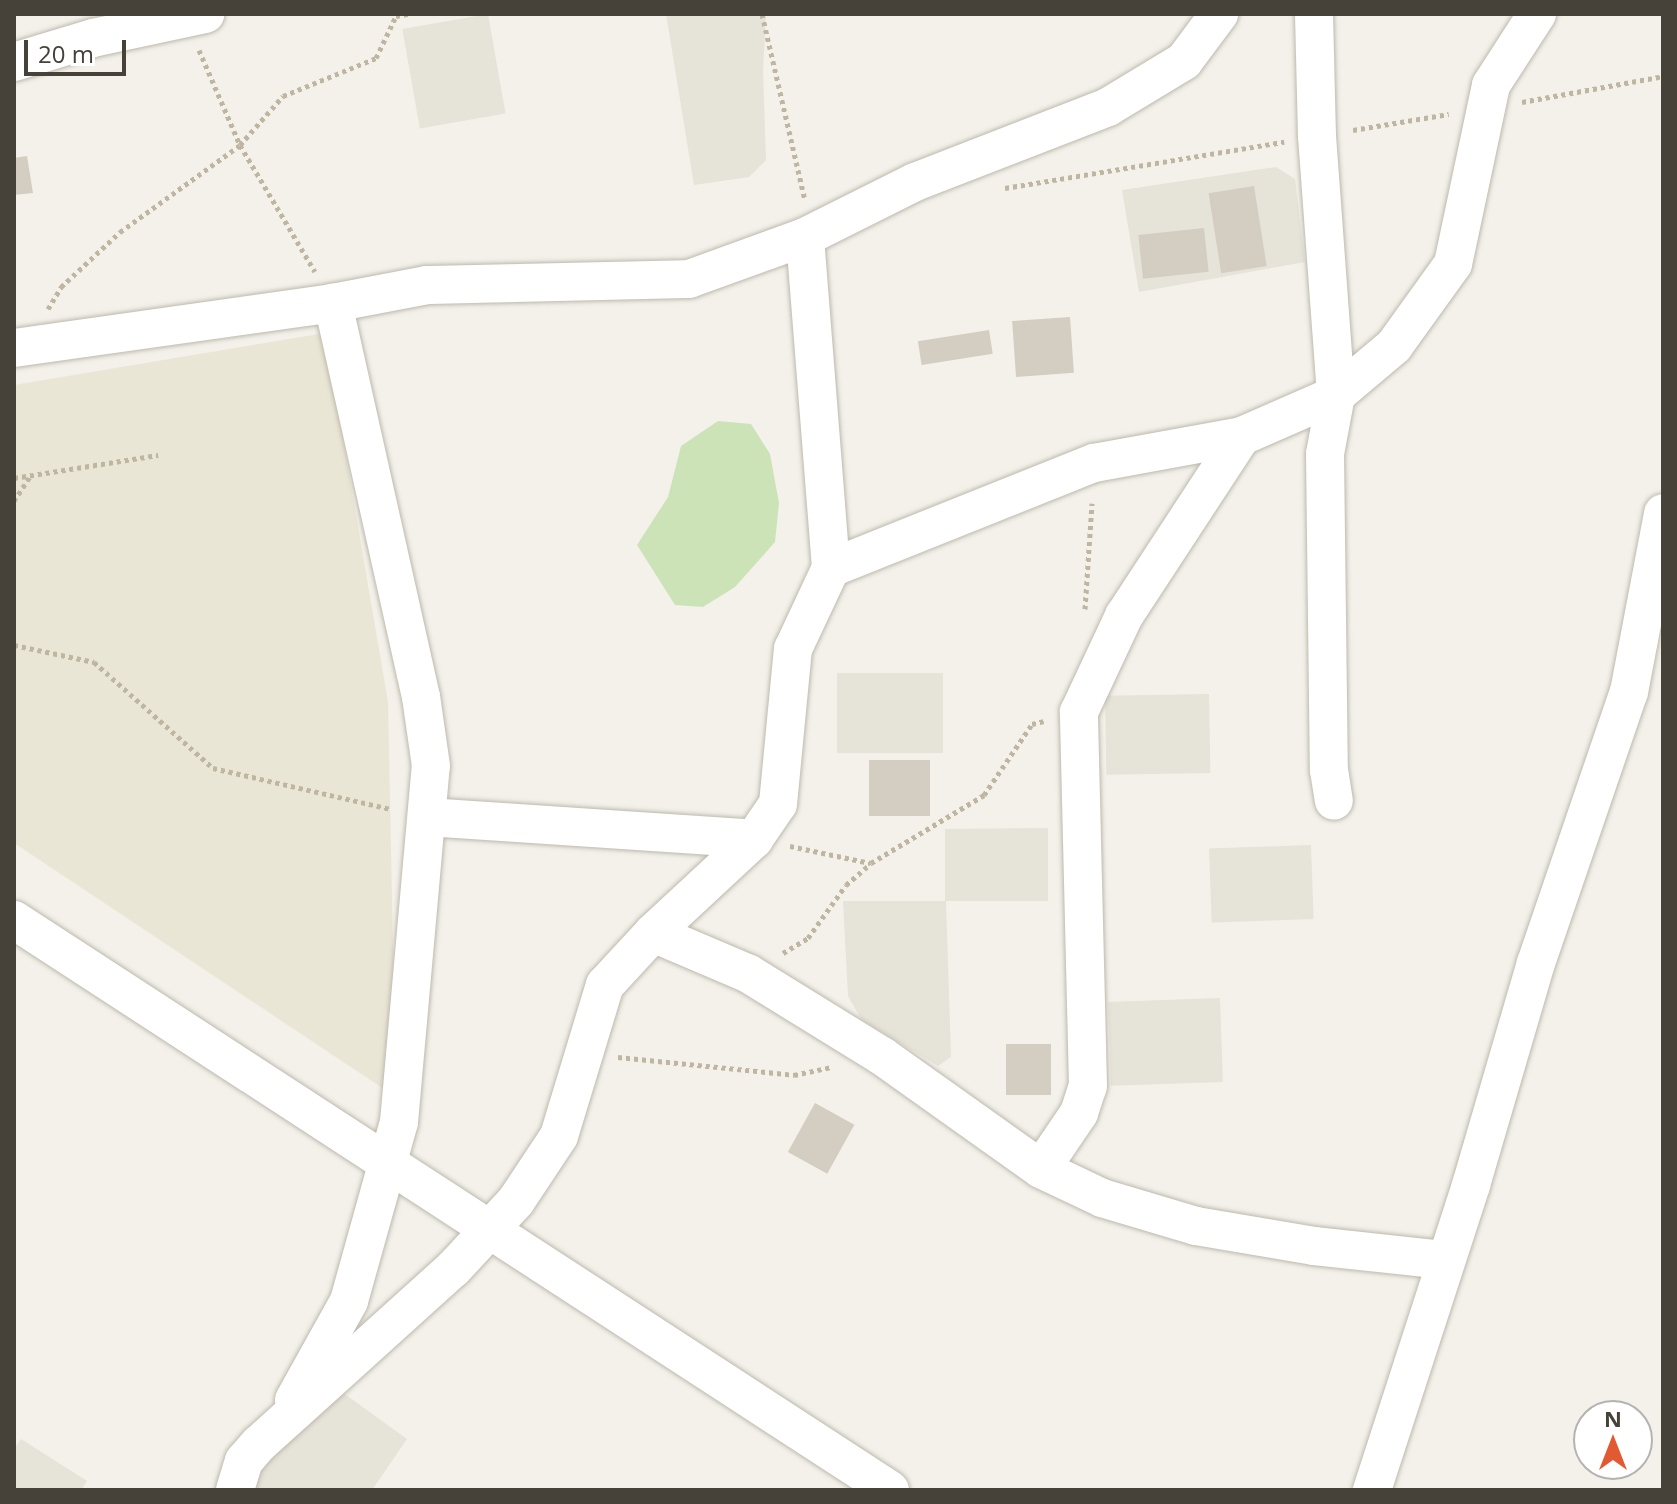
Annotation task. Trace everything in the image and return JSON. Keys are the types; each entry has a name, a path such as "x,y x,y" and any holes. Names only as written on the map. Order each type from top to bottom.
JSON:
{"street":[{"path":"19,347 333,303 427,285 689,279 805,237 915,182 1108,107 1184,61 1219,14"},
{"path":"1314,14 1317,136 1336,395 1325,454 1329,770 1334,801"},
{"path":"831,568 1094,463 1242,436 1336,395 1394,346 1453,264 1491,85 1537,14"},
{"path":"14,62 93,38 194,16"},
{"path":"235,1490 244,1461 453,1269 516,1201 559,1136 605,985 653,933 754,839 778,804 793,649 831,568 805,237"},
{"path":"280,1425 349,1301 399,1122 431,766 421,697 333,303"},
{"path":"1041,1169 1079,1113 1088,1086 1079,712 1124,616 1242,436"},
{"path":"1372,1490 1536,963 1629,692 1663,513"},
{"path":"427,817 754,839"},
{"path":"14,920 890,1490"},
{"path":"653,933 749,974 882,1056 1041,1169 1102,1198 1196,1226 1341,1250 1445,1260"}],"path":[{"path":"19,347 61,287 120,232 240,145 283,96 376,58 396,16 408,14"},
{"path":"762,14 807,211 805,237"},
{"path":"194,16 240,145 333,303"},
{"path":"1002,188 1663,76"},
{"path":"14,478 158,455"},
{"path":"1085,618 1094,463"},
{"path":"14,501 30,476"},
{"path":"14,645 94,662 213,768 427,817"},
{"path":"749,974 808,938 846,885 871,863 984,795 1032,724 1079,712"},
{"path":"754,839 871,863"},
{"path":"582,1054 794,1075 882,1056"}],"shaded area":[{"path":"488,14 506,113 420,129 402,29"},
{"path":"666,14 766,14 763,71 766,160 749,177 694,185"},
{"path":"1276,167 1295,179 1305,262 1139,292 1122,190"},
{"path":"325,333 388,702 396,1097 14,843 14,385"},
{"path":"837,673 943,673 943,753 837,753"},
{"path":"1209,694 1210,773 1106,775 1105,696"},
{"path":"1048,828 1048,901 946,901 951,1057 938,1066 861,1019 848,996 843,901 945,901 945,829"},
{"path":"1311,845 1314,919 1212,923 1209,849"},
{"path":"1220,998 1223,1082 1111,1086 1108,1002"},
{"path":"335,1387 407,1439 372,1490 257,1490 248,1480"},
{"path":"21,1439 87,1481 81,1490 14,1490 14,1449"}],"green space":[{"path":"718,421 751,424 770,454 779,503 775,542 735,587 703,607 675,605 637,545 668,497 681,446"}],"building":[{"path":"27,156 33,193 14,195 14,158"},
{"path":"1254,186 1267,266 1221,273 1209,193"},
{"path":"1204,228 1209,272 1143,279 1138,235"},
{"path":"1070,317 1074,373 1016,377 1012,321"},
{"path":"989,330 993,354 922,365 918,341"},
{"path":"869,760 930,760 930,816 869,816"},
{"path":"1006,1044 1051,1044 1051,1095 1006,1095"},
{"path":"815,1103 854,1125 827,1174 788,1152"}]}
